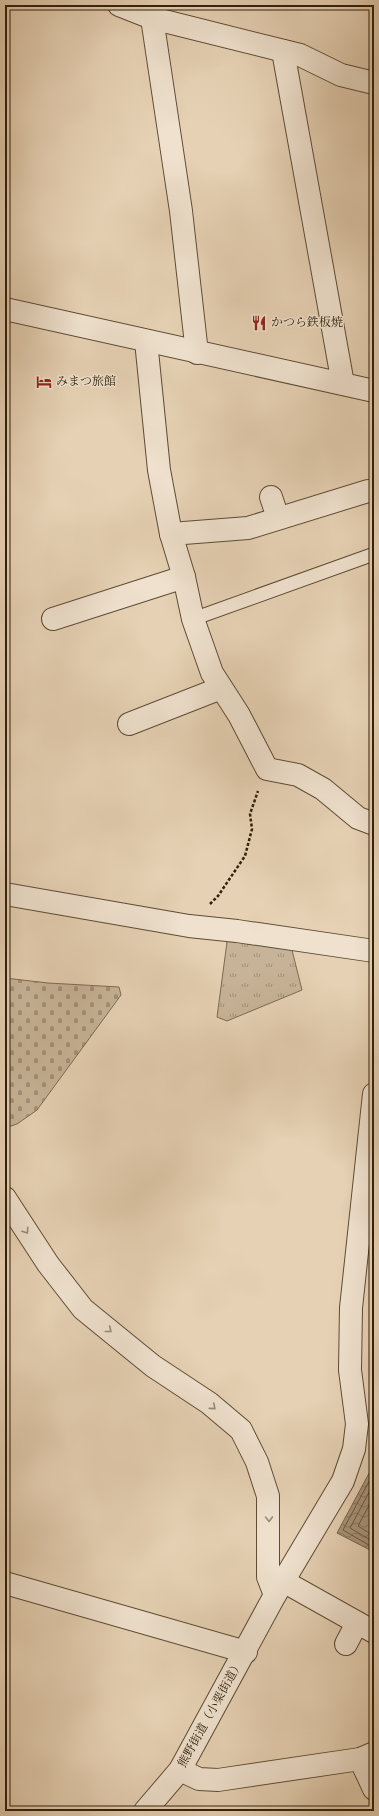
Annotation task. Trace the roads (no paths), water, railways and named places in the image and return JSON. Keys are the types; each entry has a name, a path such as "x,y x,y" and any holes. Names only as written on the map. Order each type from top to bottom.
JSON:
{"street":[{"path":"119,5 152,18 300,55 341,75 374,84"},
{"path":"152,18 181,211 197,353"},
{"path":"283,51 343,384"},
{"path":"5,309 197,353 374,391"},
{"path":"146,341 159,470 171,534 184,577 193,618 212,673 239,715 267,769 298,775 323,789 358,818 374,824"},
{"path":"171,534 248,528 368,491"},
{"path":"271,497 278,518"},
{"path":"53,619 184,577"},
{"path":"128,724 221,688"},
{"path":"5,894 189,926 237,931 374,951"},
{"name":"熊野街道（小栗街道）","path":"145,1811 180,1770 246,1652 279,1588 343,1481 354,1449 357,1424 350,1370 351,1308 374,1094"},
{"path":"5,1198 48,1264 83,1309 153,1366 209,1403 241,1430 257,1462 268,1496 268,1577 279,1588 366,1627 346,1644"},
{"path":"5,1583 246,1652"},
{"path":"180,1770 199,1779 218,1780 367,1756 374,1789"}],"lane":[{"path":"193,618 374,554"}],"water":[{"path":"374,1464 374,1552 337,1533"}],"place":[{"name":"かつら鉄板焼","path":"259,323"},
{"name":"みまつ旅館","path":"44,382"}]}
